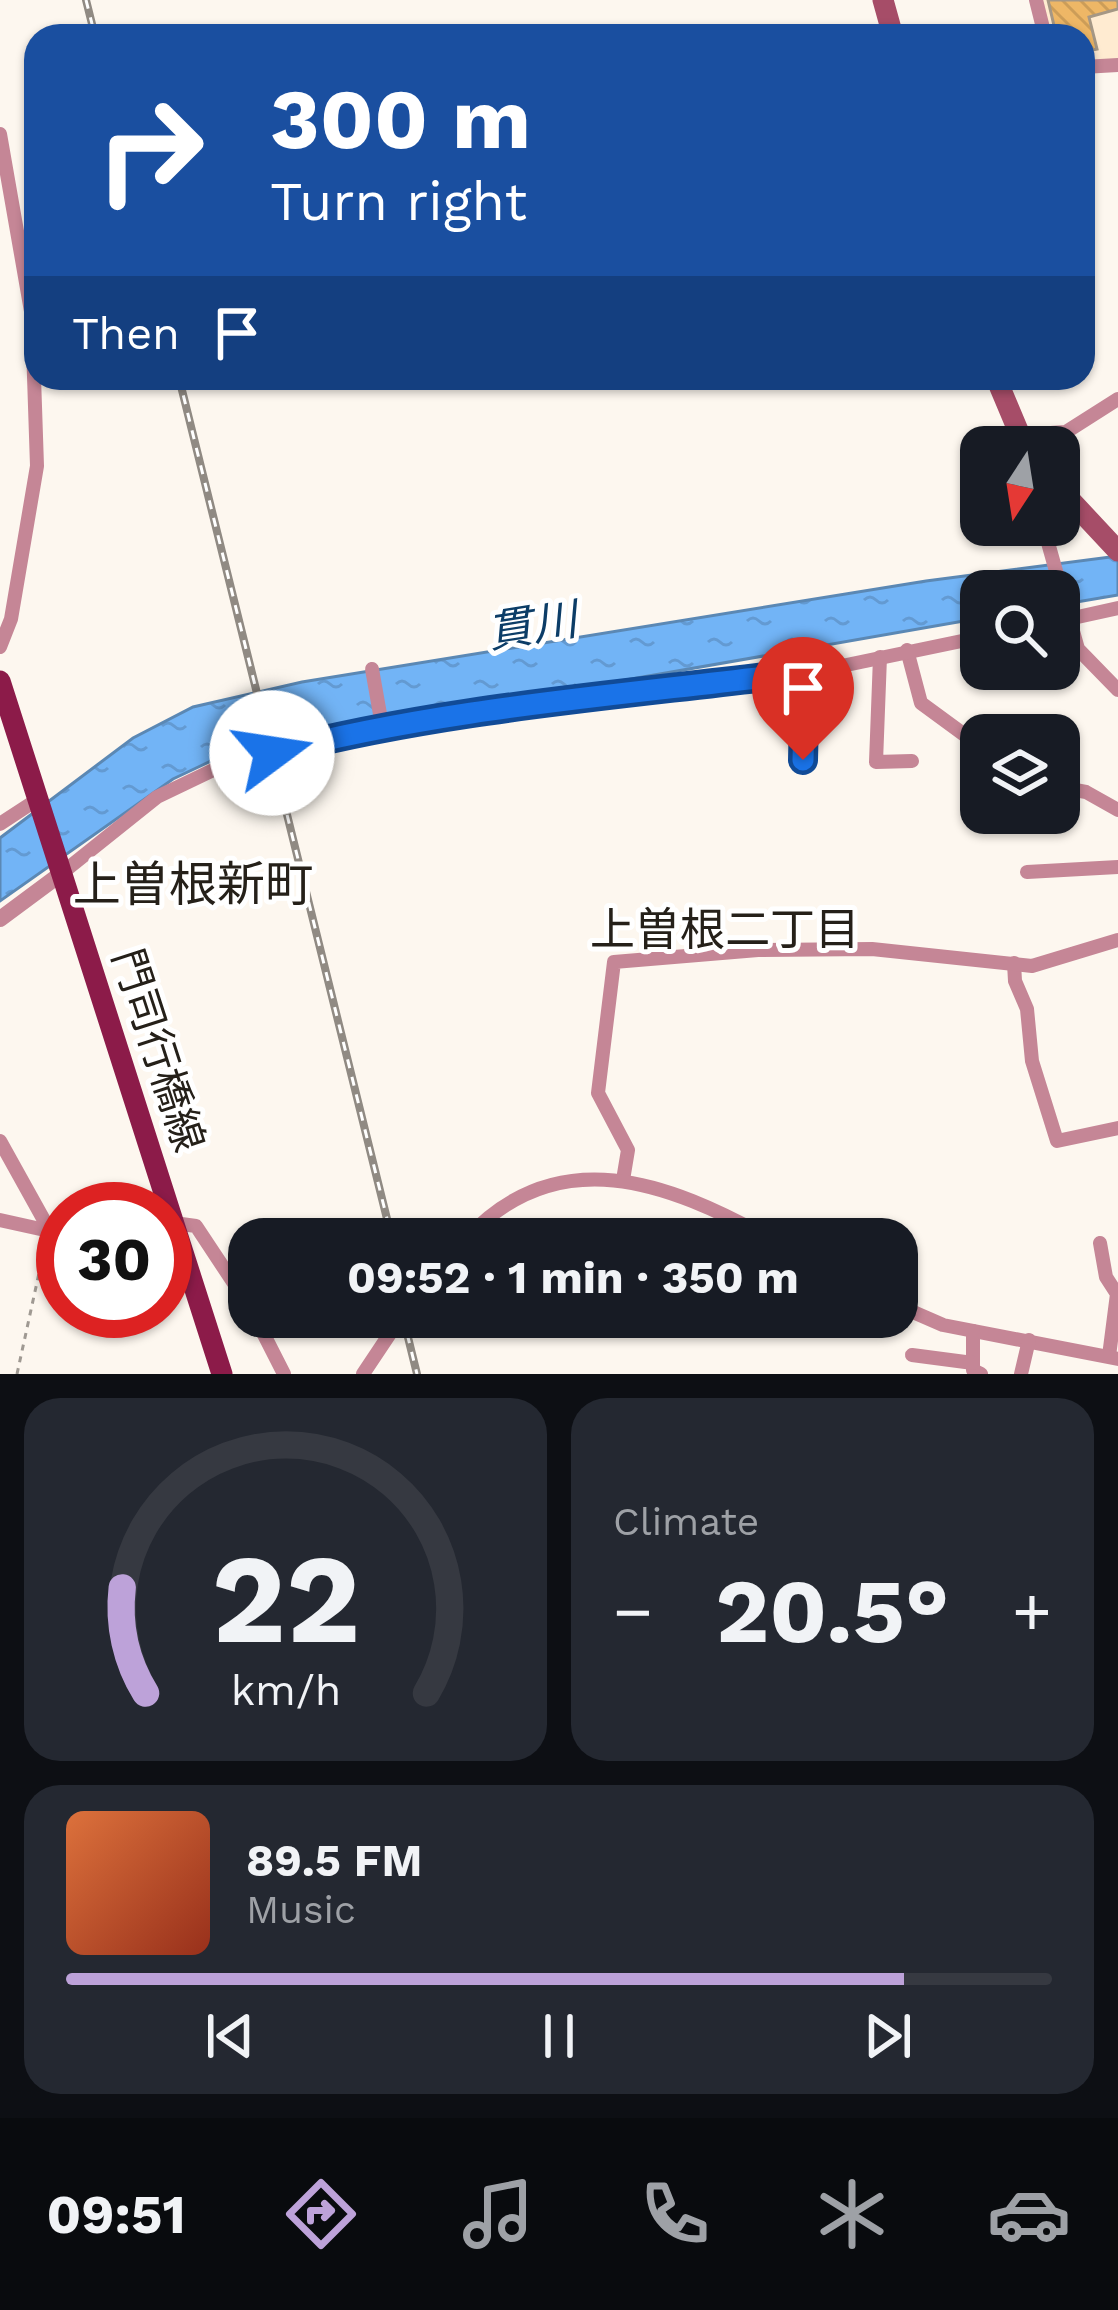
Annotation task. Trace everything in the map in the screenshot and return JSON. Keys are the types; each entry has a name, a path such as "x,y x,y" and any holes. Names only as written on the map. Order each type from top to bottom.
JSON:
{"main road":[{"path":"1001,390 1016,426"},
{"path":"1080,510 1116,548"},
{"name":"門司行橋線","path":"0,681 161,1182"},
{"name":"門司行橋線","path":"192,1302 222,1374"}],"street":[{"path":"0,134 24,270"},
{"path":"0,647 10,619 37,466 34,390"},
{"path":"1076,426 1118,400"},
{"path":"1080,614 1118,608"},
{"path":"0,920 60,868 157,797 230,762 382,728 625,691 805,672 960,641"},
{"path":"907,650 921,703 960,732"},
{"path":"1080,651 1118,689"},
{"path":"880,657 876,762 912,761"},
{"path":"372,669 382,728"},
{"path":"803,760 805,672"},
{"path":"1080,791 1118,810"},
{"path":"0,824 39,803"},
{"path":"1027,872 1118,867"},
{"path":"623,1180 628,1150 598,1093 614,962 872,949 1032,966 1118,940"},
{"path":"1014,963 1030,1024 1032,1061 1057,1141 1118,1128"},
{"path":"0,1141 36,1200"},
{"path":"489,1218 542,1184 579,1178 623,1180 734,1218"},
{"path":"0,1220 36,1228"},
{"path":"192,1225 228,1274"},
{"path":"918,1314 943,1325 1114,1358 1117,1294 1106,1277 1100,1243"},
{"path":"912,1355 977,1368 974,1330"},
{"path":"266,1338 284,1374"},
{"path":"363,1374 387,1338"},
{"path":"1021,1374 1028,1340"}],"path":[{"path":"17,1374 36,1305"}],"shaded area":[{"path":"1039,0 1118,0 1118,59 1095,60 1095,24 1045,24"}],"water":[{"path":"1118,556 1118,595 1080,601 1080,570 1010,570"},
{"path":"960,577 960,622 288,739 209,762 173,779 0,901 0,838 133,738 193,707 302,682"}],"building":[{"path":"1048,0 1118,0 1118,9 1089,17 1091,24 1054,24"}],"railway":[{"path":"86,0 92,24"},
{"path":"182,390 387,1218"},
{"path":"408,1338 417,1374"}],"district":[{"name":"上曽根新町","path":"193,884"},
{"name":"上曽根二丁目","path":"725,929"}],"route":[{"path":"272,753 345,735 584,697 805,672 803,760"}],"water label":[{"name":"貫川","path":"532,625"}]}
